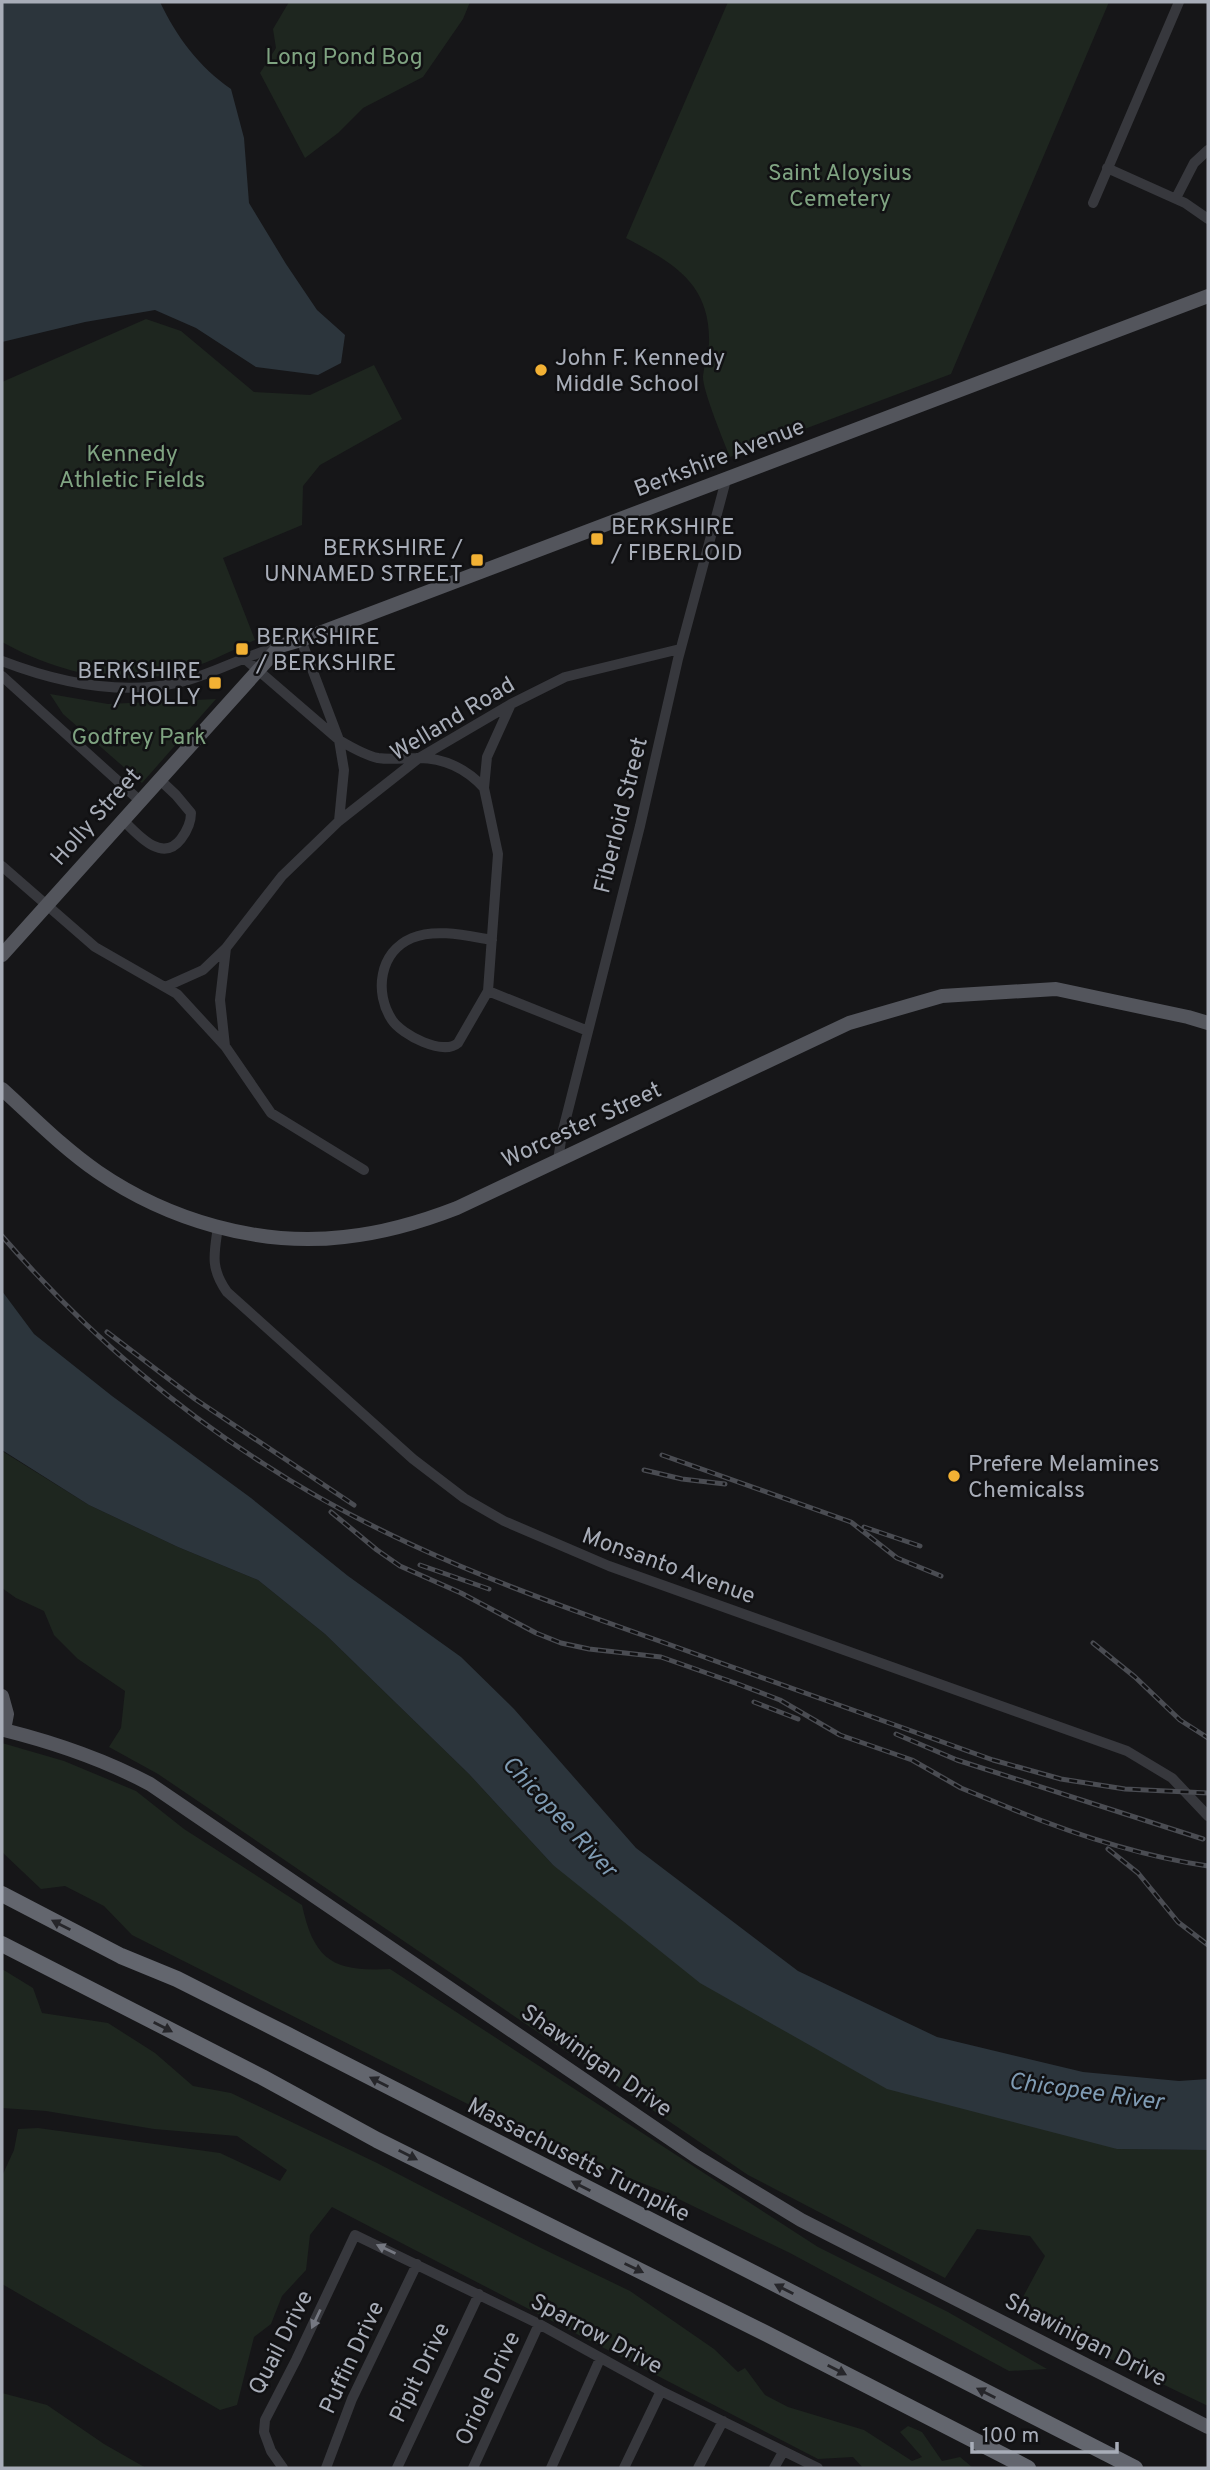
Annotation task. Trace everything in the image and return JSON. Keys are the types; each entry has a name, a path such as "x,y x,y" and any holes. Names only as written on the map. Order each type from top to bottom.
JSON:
{"highway":[{"name":"Massachusetts Turnpike","path":"2,1894 121,1956 202,1991 1135,2468"},
{"path":"2,1944 262,2077 377,2140 765,2333 1028,2468"}],"main road":[{"name":"Berkshire Avenue","path":"280,646 1208,296"},
{"name":"Holly Street","path":"2,955 280,646"},
{"name":"Worcester Street","path":"2,1088 78,1158 108,1179 170,1211 218,1227 291,1238 336,1238 407,1225 457,1208 849,1023 942,996 1056,989 1208,1023"},
{"name":"Shawinigan Drive","path":"2,1696 7,1714 3,1729 93,1756 159,1790 697,2157 773,2204 1208,2427"}],"street":[{"path":"1093,203 1179,2"},
{"path":"1175,198 1194,163 1208,150"},
{"path":"1107,168 1175,198 1208,219"},
{"name":"Fiberloid Street","path":"558,1160 562,1134 680,649 726,480"},
{"path":"301,640 339,740 344,770 339,821"},
{"name":"Berkshire Avenue","path":"2,661 61,681 143,688 183,681 280,646"},
{"name":"Welland Road","path":"165,987 203,970 226,948 282,876 339,821 419,758 511,704 565,677 680,649"},
{"path":"245,659 339,740 366,755 395,759 419,758 463,769 484,788"},
{"path":"2,676 139,800"},
{"path":"492,940 462,935 425,935 412,938 398,948 386,962 381,983 383,1003 394,1023 429,1044 453,1048 488,991 492,940 498,854 484,788 487,757 511,704"},
{"path":"122,819 156,848 171,848 176,844 188,827 191,813 159,779"},
{"path":"2,866 95,947 177,994 225,1046 271,1113 364,1170"},
{"path":"225,1046 220,1000 226,948"},
{"path":"488,991 588,1031"},
{"name":"Monsanto Avenue","path":"218,1227 214,1269 218,1280 228,1292 398,1446 473,1504 519,1528 608,1566 1126,1751 1172,1778 1208,1816"},
{"name":"Sparrow Drive","path":"355,2235 539,2324 661,2391 818,2468"},
{"name":"Quail Drive","path":"283,2468 271,2451 264,2432 265,2420 355,2235"},
{"name":"Puffin Drive","path":"326,2468 352,2399 417,2264"},
{"name":"Pipit Drive","path":"397,2468 479,2294"},
{"name":"Oriole Drive","path":"473,2468 539,2324"},
{"path":"551,2468 600,2359"},
{"path":"624,2468 661,2391"},
{"path":"698,2468 723,2421"},
{"path":"775,2468 783,2452"}],"green space":[{"name":"Long Pond Bog","path":"289,2 470,2 463,19 423,77 363,108 338,133 305,158 260,73 276,48 273,29"},
{"name":"Saint Aloysius Cemetery","path":"728,2 1109,2 951,374 730,457 704,383 709,344 708,323 696,290 673,266 626,238"},
{"name":"Kennedy Athletic Fields","path":"146,319 181,331 254,392 310,395 374,365 402,419 320,465 303,486 302,525 223,558 255,640 205,663 174,673 130,678 85,674 42,661 2,642 2,382"},
{"name":"Godfrey Park","path":"50,694 108,704 216,699 142,783 63,714"},
{"path":"2,1451 89,1505 178,1547 258,1580 325,1634 469,1774 553,1865 1117,2149 1208,2150 1208,2406 1050,2330 1023,2297 1045,2256 1030,2236 977,2229 945,2278 748,2175 158,1774 109,1747 121,1728 125,1691 78,1659 54,1635 44,1611 2,1588"},
{"path":"2,1743 64,1761 136,1791 184,1829 302,1905 313,1939 320,1951 330,1959 354,1968 390,1969 818,2247 948,2312 1047,2369 1009,2371 790,2253 662,2191 561,2151 132,1935 104,1906 65,1886 41,1889 2,1852"},
{"path":"2,1969 33,1988 42,2013 108,2023 155,2053 193,2086 231,2093 377,2163 630,2291 714,2349 738,2372 745,2368 765,2395 788,2407 864,2430 912,2461 922,2457 900,2432 908,2426 922,2432 942,2461 960,2457 972,2467 863,2468 853,2457 818,2459 332,2207 310,2235 306,2270 282,2296 271,2324 254,2337 237,2405 220,2410 2,2284 2,2176 14,2150 18,2129 38,2128 220,2153 280,2181 287,2170 237,2136 154,2129 46,2111 2,2108"},
{"path":"2,2393 47,2405 104,2444 146,2468 2,2468"}],"water":[{"path":"2,2 160,2 173,27 190,50 209,71 231,89 244,138 249,203 317,310 345,335 341,363 318,375 256,367 196,328 155,310 85,322 2,342"},
{"name":"Chicopee River","path":"2,1291 34,1334 112,1396 251,1498 348,1576 461,1657 514,1709 636,1848 798,1971 937,2037 1083,2072 1179,2081 1208,2079 1208,2150 1117,2149 887,2089 700,1983 553,1865 469,1774 325,1634 258,1580 178,1547 89,1505 2,1450"}],"railway":[{"path":"2,1236 92,1330 192,1414 227,1440 311,1493 409,1543 459,1566 561,1606 993,1760 1061,1779 1125,1789 1208,1793"},
{"path":"107,1332 195,1399 354,1505"},
{"path":"662,1455 851,1522 897,1558 941,1576"},
{"path":"644,1470 682,1479 725,1484"},
{"path":"331,1512 400,1566 461,1593 536,1633 561,1643 589,1649 661,1657 738,1684 780,1700 840,1735 912,1760 961,1788 1022,1813"},
{"path":"864,1527 920,1546"},
{"path":"420,1565 489,1589"},
{"path":"1093,1643 1135,1677 1180,1720 1208,1738"},
{"path":"754,1702 798,1719"},
{"path":"896,1734 957,1760 1203,1839"},
{"path":"1012,1809 1108,1844 1208,1866"},
{"path":"1108,1849 1138,1873 1178,1922 1208,1945"}],"place":[{"name":"John F. Kennedy Middle School","path":"541,370"},
{"name":"BERKSHIRE / FIBERLOID","path":"597,539"},
{"name":"BERKSHIRE / UNNAMED STREET","path":"477,560"},
{"name":"BERKSHIRE / BERKSHIRE","path":"242,649"},
{"name":"BERKSHIRE / HOLLY","path":"215,683"},
{"name":"Prefere Melamines Chemicalss","path":"954,1476"}]}
